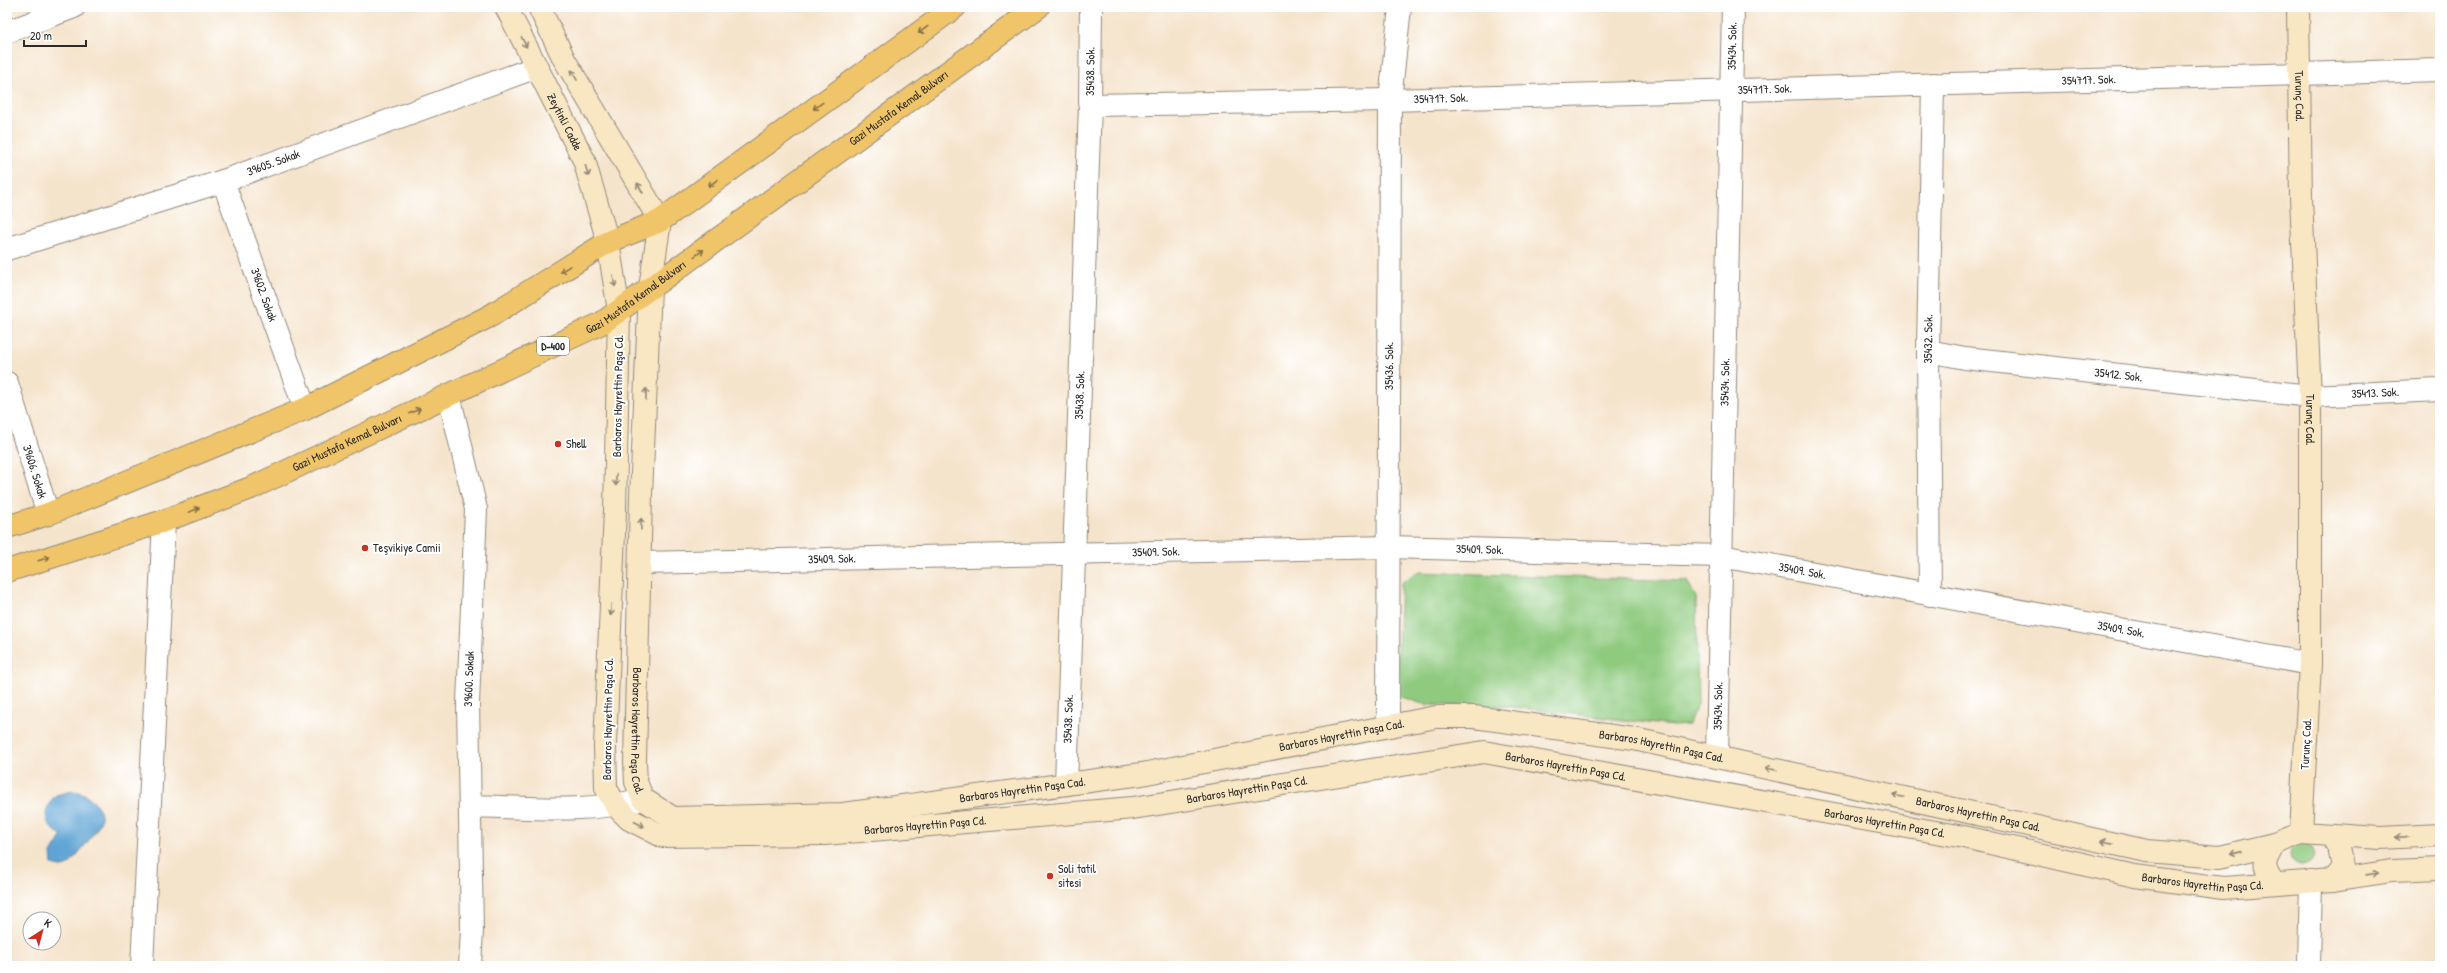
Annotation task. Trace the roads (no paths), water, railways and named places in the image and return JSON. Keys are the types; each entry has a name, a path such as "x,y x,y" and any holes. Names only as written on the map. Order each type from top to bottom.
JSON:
{"highway":[{"path":"7,527 48,514 305,409 490,316 608,242 660,221 955,7"},
{"name":"Gazi Mustafa Kemal Bulvarı","path":"7,571 164,521 251,488 602,323 1038,7"}],"street":[{"path":"7,32 74,7"},
{"name":"Zeytinli Cadde","path":"506,7 584,160 608,242"},
{"path":"539,7 564,59 660,221"},
{"name":"35438. Sok.","path":"1066,784 1090,105 1091,7"},
{"name":"35436. Sok.","path":"1388,726 1390,100 1400,7"},
{"name":"35434. Sok.","path":"1717,757 1733,7"},
{"name":"Turunç Cad.","path":"2298,7 2301,197 2310,396 2310,664 2301,833"},
{"name":"39605. Sokak","path":"7,249 223,181 537,67"},
{"name":"354717. Sok.","path":"1090,105 1390,100 1732,89 2440,70"},
{"name":"35432. Sok.","path":"1930,595 1928,351 1933,84"},
{"name":"39602. Sokak","path":"223,181 305,409"},
{"name":"Barbaros Hayrettin Paşa Cad.","path":"660,221 650,288 640,563 635,762 636,782 643,799 673,818 843,814 1142,774 1436,717 1474,717 1634,739 2147,850 2219,857 2274,844"},
{"name":"Barbaros Hayrettin Paşa Cd.","path":"608,242 619,311 615,510 604,746 606,788 616,806 629,819 662,836 824,834 1132,808 1484,752 1964,837 2135,876 2223,888 2274,883 2333,880 2392,871 2440,869"},
{"name":"35412. Sok.","path":"1928,351 1964,358 2310,396"},
{"name":"39606. Sokak","path":"7,383 48,514"},
{"name":"35413. Sok.","path":"2310,396 2440,390"},
{"name":"39600. Sokak","path":"449,395 476,509 468,703 472,930 470,966"},
{"path":"142,966 164,521"},
{"name":"35409. Sok.","path":"640,563 1389,547 1721,556 2310,664"},
{"path":"470,806 616,806 643,799"},
{"path":"2274,883 2265,871 2265,859 2274,844 2301,833 2380,838 2440,835"},
{"path":"2332,835 2339,848 2343,867 2333,880"},
{"path":"2309,966 2311,881"}],"water":[{"path":"72,791 84,794 91,799 99,809 101,818 93,834 70,864 59,867 52,864 51,853 62,835 51,827 46,817 46,812 48,806 56,795"}],"place":[{"name":"Shell","path":"558,444"},
{"name":"Teşvikiye Camii","path":"365,548"},
{"name":"Soli tatil sitesi","path":"1050,876"}]}
